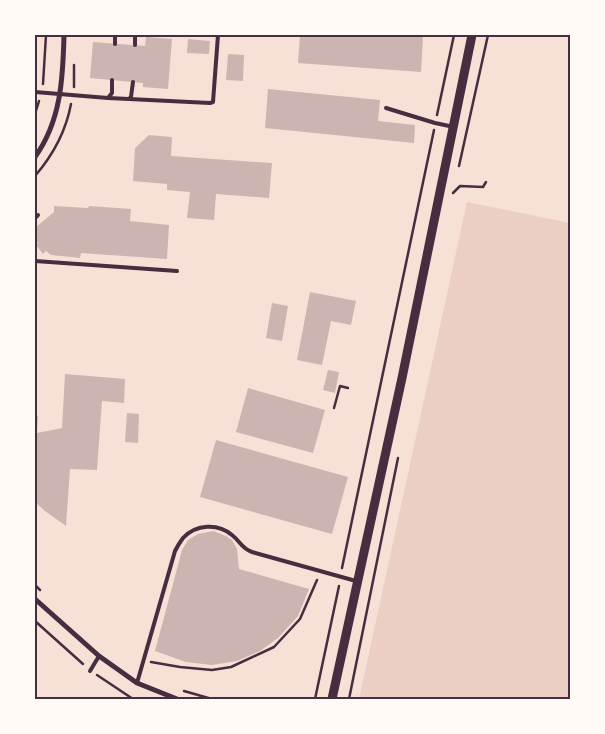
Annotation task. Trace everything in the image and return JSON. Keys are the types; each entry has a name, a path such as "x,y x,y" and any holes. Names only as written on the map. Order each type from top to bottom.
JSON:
{"street":[{"path":"35,157 46,138 61,95 64,35"},
{"path":"332,699 402,378 472,35"},
{"path":"35,599 99,656 138,683 177,699"}],"lane":[{"path":"115,35 115,44"},
{"path":"135,45 136,35"},
{"path":"35,92 210,103 213,102 218,35"},
{"path":"108,98 112,94 112,80"},
{"path":"129,99 132,97 133,82"},
{"path":"386,108 435,123 454,126"},
{"path":"35,261 177,271"},
{"path":"138,683 175,551 183,538 194,530 210,526 220,528 231,534 243,549 358,582"},
{"path":"90,671 99,656"}],"path":[{"path":"35,114 44,77 46,35"},
{"path":"316,699 454,35"},
{"path":"453,193 460,186 483,186 486,182"},
{"path":"334,408 340,386 348,388"},
{"path":"145,661 212,670 231,667 274,648 300,618 320,571"},
{"path":"35,585 41,591"},
{"path":"182,691 212,699"}],"shaded area":[{"path":"467,202 570,223 570,699 359,699"}],"building":[{"path":"300,35 423,36 421,72 298,63"},
{"path":"146,37 172,39 168,89 143,87 143,83 90,78 93,42 145,46"},
{"path":"188,39 210,41 209,54 187,53"},
{"path":"228,54 244,55 243,81 226,80"},
{"path":"268,89 380,100 378,121 415,125 414,143 265,128"},
{"path":"149,135 172,137 171,156 272,163 269,198 216,194 214,220 187,218 190,192 167,190 167,184 133,181 135,148"},
{"path":"54,206 131,209 130,221 169,225 167,259 81,253 80,258 51,255 46,251 43,254 36,245 38,243 35,240 35,228 54,212"},
{"path":"310,292 356,301 351,325 331,321 322,365 297,360"},
{"path":"272,303 288,306 282,341 266,338"},
{"path":"328,370 339,372 335,393 323,390"},
{"path":"65,374 125,379 124,403 102,401 97,470 70,469 66,526 35,502 35,416 38,416 37,433 62,428"},
{"path":"248,388 325,410 313,453 236,432"},
{"path":"127,413 139,414 138,443 125,442"},
{"path":"216,440 348,477 332,534 200,497"},
{"path":"213,531 232,540 237,549 239,569 309,589 298,616 278,638 260,651 237,661 212,665 186,662 155,651 182,550 188,540 198,534"}]}
